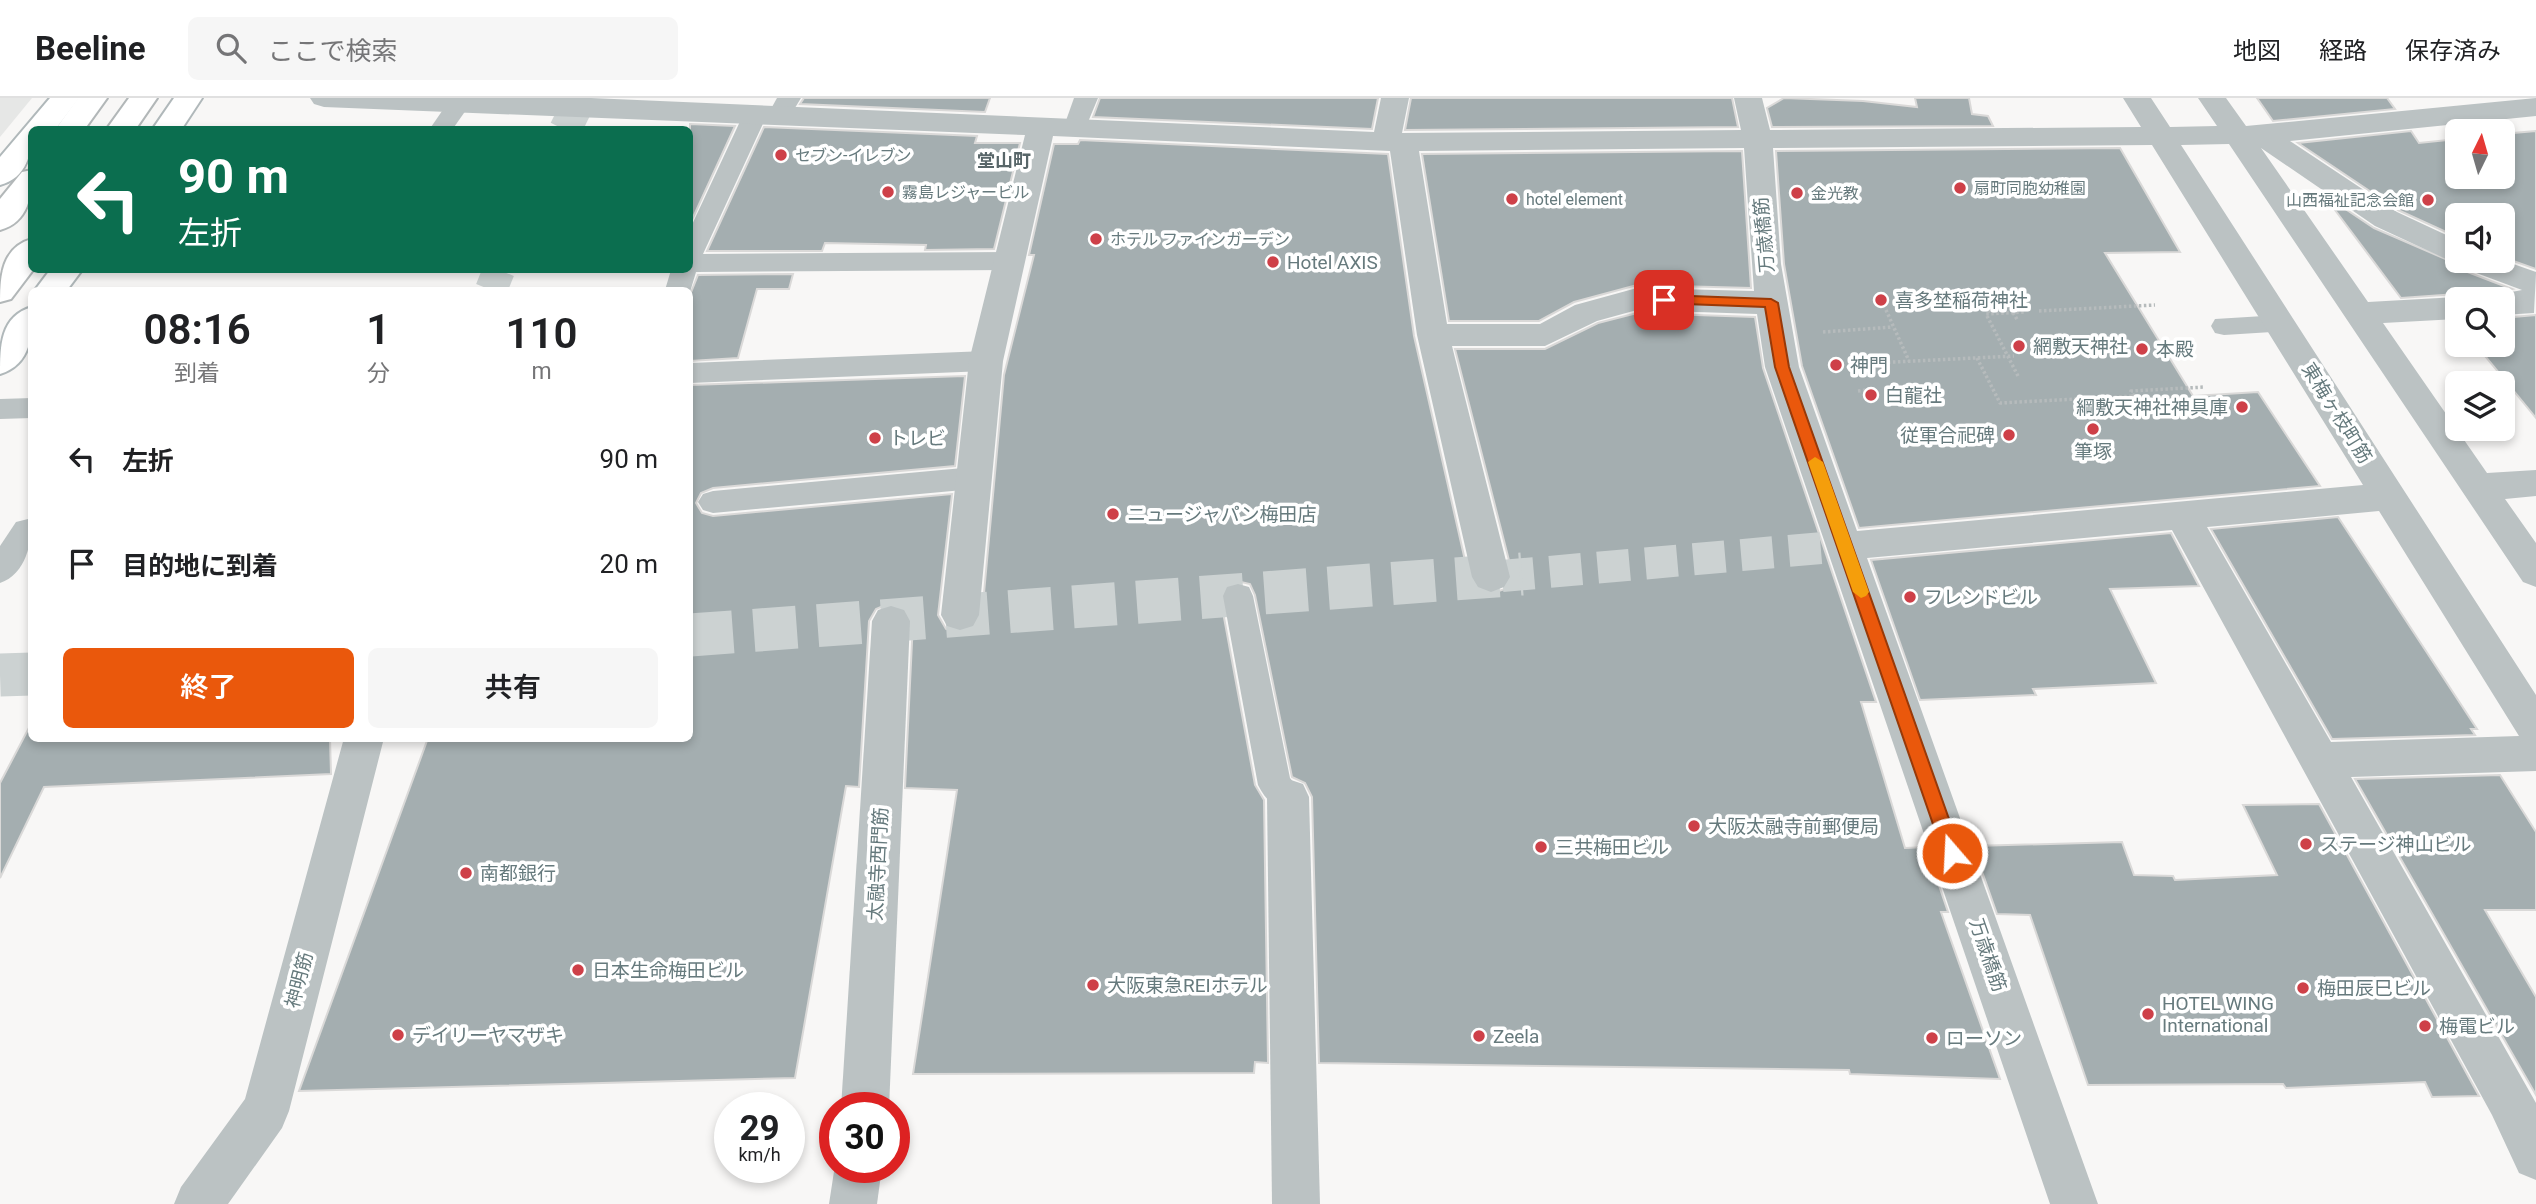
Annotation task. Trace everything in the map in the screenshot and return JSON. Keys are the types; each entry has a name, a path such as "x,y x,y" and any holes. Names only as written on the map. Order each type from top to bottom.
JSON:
{"main road":[{"path":"42,126 65,98"},
{"path":"72,126 93,98"},
{"path":"123,126 144,98"},
{"path":"169,126 188,98"},
{"path":"0,176 28,143"},
{"path":"0,220 28,183"},
{"path":"0,291 28,254"},
{"path":"0,362 28,324"}],"street":[{"path":"324,98 774,110 1075,129 1394,142 2162,137 2249,134 2536,107"},
{"path":"1395,98 1394,142 1433,335 1491,577"},
{"name":"万歳橋筋","path":"1748,98 1758,141 1765,264 1782,367 2074,1204"},
{"name":"東梅ヶ枝町筋","path":"2137,98 2536,729"},
{"path":"2212,98 2249,134 2386,219 2445,246"},
{"path":"960,615 986,361 1041,127"},
{"path":"2249,134 2361,313 2536,572"},
{"path":"2506,273 2536,284"},
{"path":"2515,303 2534,302 2536,293"},
{"path":"1433,335 1545,335 1586,313 1637,299 1774,317"},
{"path":"2361,313 2445,309"},
{"path":"2478,487 2536,483"},
{"path":"1845,546 2388,496"},
{"path":"2183,516 2323,760 2509,1098 2536,1156"},
{"name":"太融寺西門筋","path":"866,1092 891,621"},
{"name":"神明筋","path":"198,1204 265,1111 363,742"},
{"path":"2323,760 2536,753"},
{"path":"1288,797 1296,1204"},
{"path":"853,1204 856,1183"}],"lane":[{"path":"1075,129 1086,98"},
{"path":"443,126 459,103"},
{"path":"693,250 774,110"},
{"path":"693,263 1009,261"},
{"path":"2224,326 2280,324"},
{"path":"693,373 986,361"},
{"path":"0,409 28,408"},
{"path":"713,502 974,478"},
{"path":"0,571 28,530"},
{"path":"1238,596 1275,785 1288,797"}],"path":[{"path":"2008,304 2018,321"},
{"path":"2039,311 2155,305"},
{"path":"1986,306 1990,313"},
{"path":"1886,311 1909,361"},
{"path":"2018,376 2011,356 1986,314 2025,312"},
{"path":"1774,317 1869,331 1893,327"},
{"path":"1853,364 2011,356"},
{"path":"1977,358 2000,403 2134,396 2131,391 2205,387"},
{"path":"1858,391 1866,390"}],"shaded area":[{"path":"0,98 32,98 0,137"}],"building":[{"path":"804,98 990,98 985,112 800,104"},
{"path":"1100,98 1378,98 1372,129 1093,117"},
{"path":"1411,98 1732,98 1738,127 1405,130"},
{"path":"1784,98 1863,101 1917,107 1915,98 1969,98 1972,114 1988,116 1993,126 1772,127 1767,108"},
{"path":"2257,98 2387,98 2395,109 2273,121"},
{"path":"690,124 735,126 693,217 693,126"},
{"path":"764,127 977,136 975,143 1020,143 994,249 925,250 926,245 825,243 822,251 707,251"},
{"name":"山西福祉記念会館","path":"2411,131 2419,143 2445,140 2445,189 2515,189 2515,133 2536,131 2536,269 2515,262 2515,203 2445,203 2445,232 2398,210 2298,143"},
{"path":"1080,140 1388,154 1414,336 1469,578 1477,589 1490,594 1505,589 1513,576 1455,349 1545,349 1598,323 1637,313 1755,317 1763,368 1876,702 1861,702 1905,848 1926,847 1948,912 1941,912 2000,1079 1850,1074 1849,1070 1319,1063 1312,797 1305,783 1292,777 1255,595 1250,584 1237,581 1225,586 1220,596 1255,785 1264,800 1268,1063 1255,1062 1254,1073 913,1074 957,790 905,788 913,621 905,607 890,603 876,609 869,621 859,787 846,786 795,1078 299,1091 427,742 693,742 693,385 965,376 955,466 713,488 701,493 696,503 702,513 713,516 952,494 938,615 946,629 961,633 975,627 982,615 1004,375 1034,255 1029,255 1054,144 1078,144"},
{"path":"2120,148 2180,252 2105,253 2193,396 2258,392 2320,486 1859,528 1802,366 1784,264 1776,151"},
{"path":"1742,151 1751,288 1637,285 1574,302 1539,321 1449,321 1422,154"},
{"path":"2323,194 2374,228 2445,259 2445,273 2470,273 2507,287 2445,287 2445,295 2401,298"},
{"path":"793,274 789,289 757,289 738,358 693,361 693,288 698,275"},
{"path":"2536,315 2536,418 2515,392 2515,371 2497,371 2486,357 2515,357 2515,317"},
{"path":"2338,517 2477,729 2471,729 2475,735 2332,739 2211,529"},
{"path":"2171,533 2199,586 2110,589 2156,683 2033,689 2036,695 1920,700 1871,560"},
{"path":"28,730 28,742 330,742 331,774 44,787 0,878 0,783"},
{"path":"2500,775 2536,832 2536,910 2485,910 2536,997 2536,1095 2355,779"},
{"path":"2319,804 2479,1096 2432,1097 2425,1082 2286,1088 2283,1084 2088,1085 2030,915 1997,914 1973,846 2122,842 2134,875 2173,876 2175,880 2277,875 2243,805"}],"tunnel":[{"path":"567,126 581,98"},
{"path":"492,287 498,273"},
{"path":"1502,576 1845,546"},
{"path":"693,635 1522,574"},
{"path":"0,675 28,674"}],"slow traffic":[{"path":"1815,462 1861,592"}],"place":[{"name":"セブン-イレブン","path":"781,155"},
{"name":"扇町同胞幼稚園","path":"1960,188"},
{"name":"霧島レジャービル","path":"888,192"},
{"name":"金光教","path":"1797,193"},
{"name":"hotel element","path":"1512,199"},
{"name":"山西福祉記念会館","path":"2428,200"},
{"name":"ホテル ファインガーデン","path":"1096,239"},
{"name":"Hotel AXIS","path":"1273,262"},
{"name":"喜多埜稲荷神社","path":"1881,300"},
{"name":"網敷天神社","path":"2019,346"},
{"name":"本殿","path":"2142,349"},
{"name":"神門","path":"1836,365"},
{"name":"白龍社","path":"1871,395"},
{"name":"綱敷天神社神具庫","path":"2242,407"},
{"name":"筆塚","path":"2093,429"},
{"name":"従軍合祀碑","path":"2009,435"},
{"name":"トレビ","path":"875,438"},
{"name":"ニュージャパン梅田店","path":"1113,514"},
{"name":"フレンドビル","path":"1910,597"},
{"name":"大阪太融寺前郵便局","path":"1694,826"},
{"name":"ステージ神山ビル","path":"2306,844"},
{"name":"三共梅田ビル","path":"1541,847"},
{"name":"南都銀行","path":"466,873"},
{"name":"日本生命梅田ビル","path":"578,970"},
{"name":"大阪東急REIホテル","path":"1093,985"},
{"name":"梅田辰巳ビル","path":"2303,988"},
{"name":"HOTEL WING International","path":"2148,1014"},
{"name":"梅電ビル","path":"2425,1026"},
{"name":"デイリーヤマザキ","path":"398,1035"},
{"name":"Zeela","path":"1479,1036"},
{"name":"ローソン","path":"1932,1038"}],"district":[{"name":"堂山町","path":"1004,160"}],"route":[{"path":"1664,300 1771,303 1782,367 1952,853"}]}
